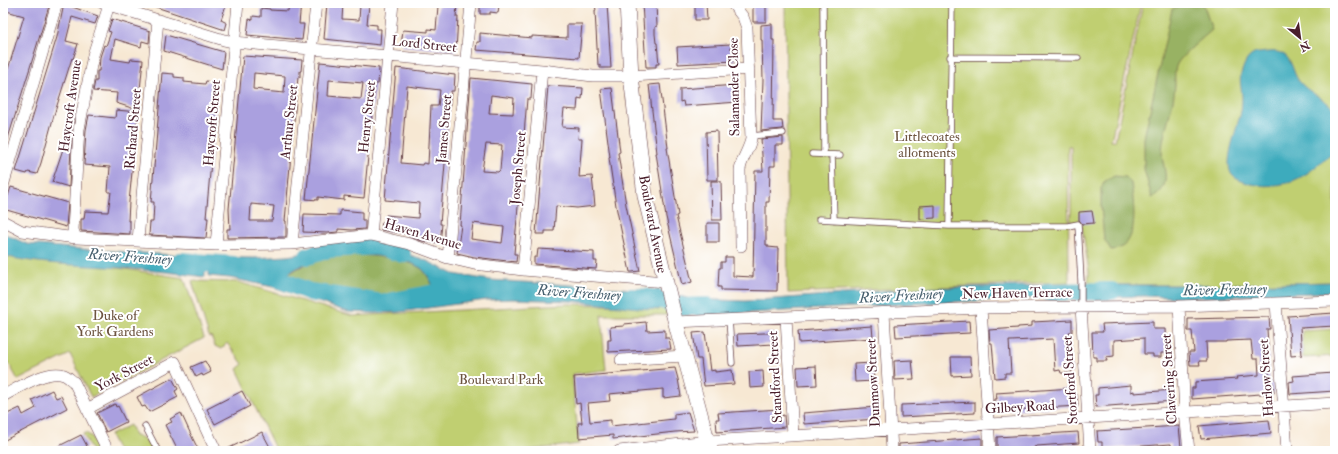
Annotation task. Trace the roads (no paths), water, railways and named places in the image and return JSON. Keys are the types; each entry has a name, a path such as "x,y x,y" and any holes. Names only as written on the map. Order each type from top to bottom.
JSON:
{"street":[{"path":"3,186 58,3"},
{"name":"Haycroft Street","path":"216,245 238,3"},
{"name":"Arthur Street","path":"292,244 316,3"},
{"name":"Henry Street","path":"371,235 393,3"},
{"name":"James Street","path":"448,258 471,3"},
{"name":"Boulevard Avenue","path":"627,3 631,76 645,196 665,284 709,446"},
{"name":"Salamander Close","path":"732,3 746,22 748,33 751,136 750,145 742,159 740,170 741,246"},
{"name":"Lord Street","path":"106,4 234,42 593,76 631,76 749,69"},
{"name":"Haycroft Avenue","path":"76,238 73,230 79,129 93,55 106,4"},
{"name":"Richard Street","path":"138,240 158,20"},
{"name":"Joseph Street","path":"524,270 542,70"},
{"name":"Haven Avenue","path":"3,221 22,231 76,238 216,245 292,244 371,235 410,244 448,258 474,264 665,284"},
{"name":"New Haven Terrace","path":"674,319 786,318 1080,303 1179,306 1335,301"},
{"name":"Stortford Street","path":"1080,303 1090,451"},
{"name":"Harlow Street","path":"1276,303 1287,451"},
{"name":"Clavering Street","path":"1179,306 1189,451"},
{"path":"981,308 987,424 990,451"},
{"name":"Dunmow Street","path":"884,313 892,451"},
{"name":"Standford Street","path":"786,318 793,436"},
{"path":"621,360 684,356"},
{"name":"York Street","path":"87,409 175,362 216,451"},
{"path":"3,396 47,375 65,375 74,382 108,451"},
{"name":"Gilbey Road","path":"619,451 709,446 793,436 1335,403"}],"lane":[{"path":"823,3 824,155"},
{"path":"949,226 951,128 950,57 952,3"},
{"path":"950,57 1078,58"},
{"path":"751,136 783,133"},
{"path":"812,154 840,155"},
{"path":"832,155 834,220"},
{"path":"819,220 949,226 1068,226 1078,224 1081,281 1080,303"},
{"path":"729,319 732,363"},
{"path":"145,426 158,451"}],"water":[{"path":"1275,52 1285,55 1302,85 1335,110 1335,153 1300,178 1279,185 1265,186 1238,180 1231,173 1229,166 1230,151 1242,107 1241,74 1244,64 1256,53"},
{"path":"3,233 27,244 205,257 205,277 143,270 47,263 3,256"},
{"path":"378,246 423,259 454,274 490,280 651,290 659,310 571,301 513,299 486,300 399,312 348,312 273,287 230,278 209,276 209,257 254,258 287,256 329,249","holes":["347,254 395,259 413,264 421,268 428,276 433,286 430,294 383,303 310,292 293,285 284,278 290,272 305,264 322,258"]},
{"path":"1335,282 1335,292 1193,298 1145,296 1088,298 1088,285 1194,285"},
{"path":"1073,285 1071,297 907,304 698,316 686,315 683,312 680,296 690,299 745,301 929,288"}],"waterway":[{"name":"River Freshney","path":"308,256 329,249 378,246 402,254"},
{"name":"River Freshney","path":"180,261 234,265"},
{"name":"River Freshney","path":"273,277 310,292 383,303 455,289"},
{"name":"River Freshney","path":"1048,292 1112,291"},
{"name":"River Freshney","path":"630,297 655,298 683,307 707,306"}],"park label":[{"name":"Littlecoates allotments","path":"927,144"},
{"name":"Duke of York Gardens","path":"115,324"},
{"name":"Boulevard Park","path":"501,379"}]}
